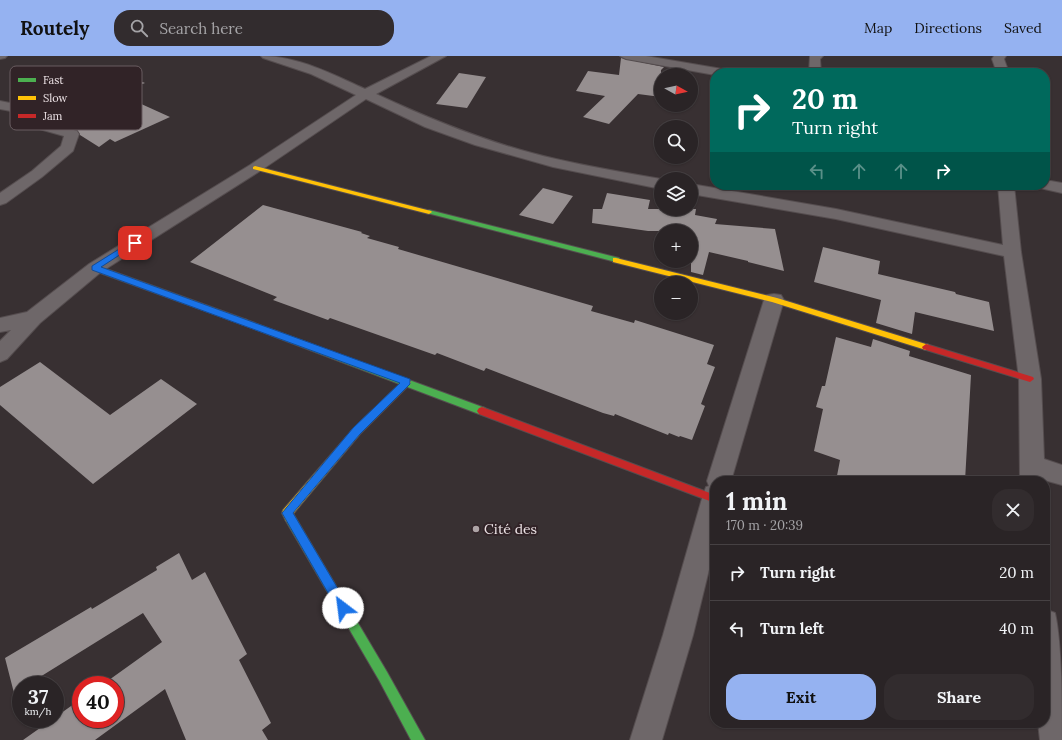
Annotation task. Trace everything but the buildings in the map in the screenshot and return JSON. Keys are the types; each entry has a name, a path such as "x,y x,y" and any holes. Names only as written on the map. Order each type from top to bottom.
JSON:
{"street":[{"path":"267,56 315,71 364,95 430,124 480,142 553,163 654,183"},
{"path":"0,354 33,318 95,268 255,168 364,95 440,56"},
{"path":"626,56 710,71"},
{"path":"815,68 814,58 817,56"},
{"path":"1000,56 998,59 1001,68"},
{"path":"0,105 10,107"},
{"path":"0,200 37,174 68,148 72,134 58,130"},
{"path":"255,168 774,300 1030,379"},
{"path":"1050,186 1062,188"},
{"path":"698,190 836,214 1012,252"},
{"path":"1006,190 1012,252 1030,379 1031,474 1062,475"},
{"path":"95,268 407,382 710,490"},
{"path":"721,476 774,300"},
{"path":"0,325 33,318"},
{"path":"407,382 356,431 287,513 383,676 418,740"},
{"path":"646,740 678,635 710,515"},
{"path":"1050,676 1056,740"}],"traffic: fast":[{"path":"429,212 616,260"},
{"path":"244,322 482,411"},
{"path":"290,518 383,676 418,740"}],"traffic: slow":[{"path":"255,168 429,212"},
{"path":"616,260 774,300 926,347"},
{"path":"95,268 244,322"},
{"path":"290,518 287,513 357,431 407,382"}],"traffic: jam":[{"path":"926,347 1030,379"},
{"path":"482,411 710,497"}],"place":[{"name":"Cité des","path":"476,529"}],"route":[{"path":"135,243 95,268 407,382 356,431 287,513 343,608"}]}
